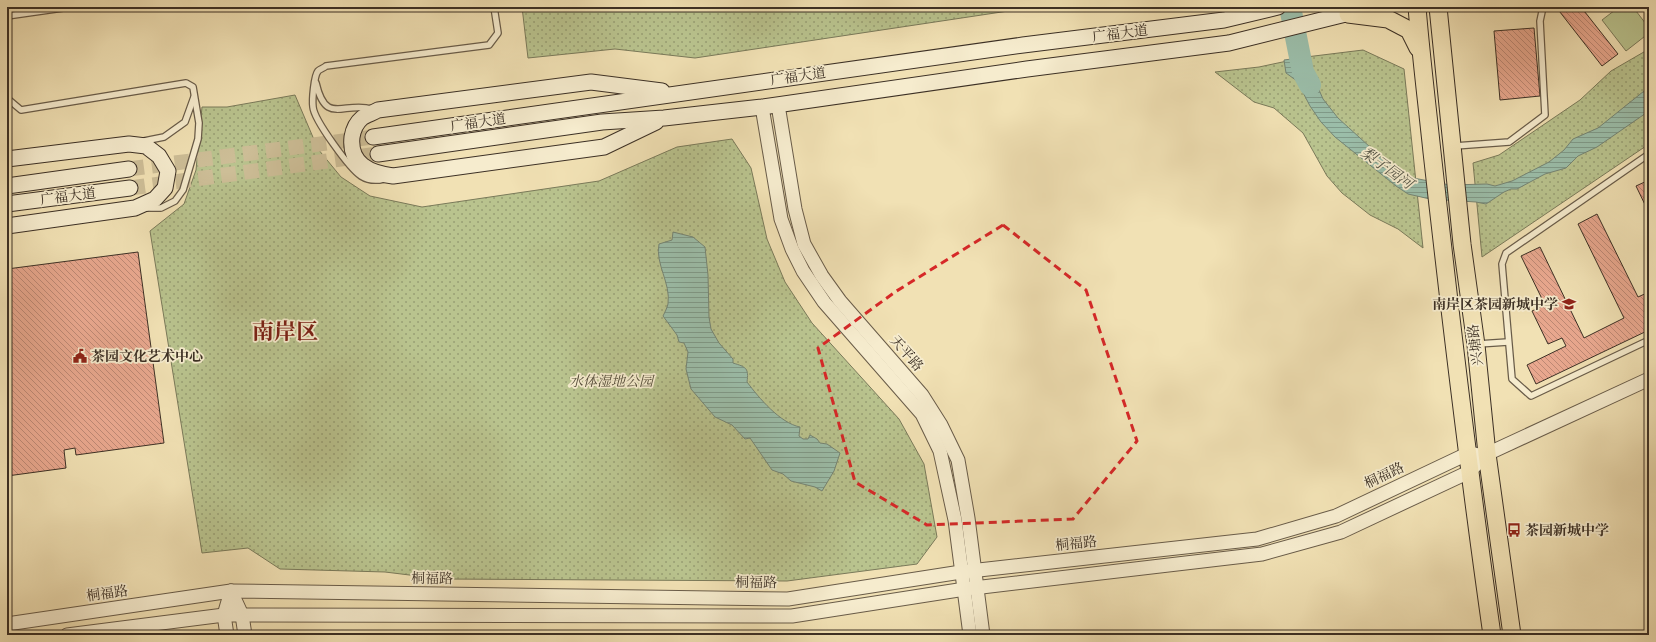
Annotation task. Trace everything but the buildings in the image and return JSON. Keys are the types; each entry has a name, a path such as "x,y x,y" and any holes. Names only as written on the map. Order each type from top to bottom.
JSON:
{"main road":[{"name":"广福大道","path":"373,137 1023,45 1224,20 1278,7"},
{"path":"1348,14 1374,7"},
{"name":"兴塘路","path":"1417,7 1442,245 1469,472 1492,635"},
{"name":"兴塘路","path":"1438,7 1462,244 1476,345 1487,454 1512,635"},
{"name":"广福大道","path":"378,154 602,122 664,118 778,105 1027,68 1229,43 1348,14"},
{"path":"1348,14 1388,19 1409,30 1421,55"},
{"path":"664,118 604,147 393,176 376,174 361,164 351,148 353,131 361,119 378,110 591,82 679,93"},
{"path":"7,159 129,144 146,146 159,156 168,171 165,188 155,199 135,208 7,226"},
{"name":"广福大道","path":"7,186 129,169"},
{"name":"广福大道","path":"7,204 130,188"}],"street":[{"name":"天平路","path":"778,105 795,210 804,244 822,276 840,301 922,395 941,425 958,460 968,518 968,572"},
{"name":"天平路","path":"762,107 781,219 792,249 803,270 824,302 922,414 940,451 983,635"},
{"name":"桐福路","path":"67,635 224,615 792,616 971,588 1262,554 1341,532 1469,472 1487,454 1649,378"},
{"name":"桐福路","path":"7,624 231,591 788,599 968,572 1257,539 1336,516 1467,454 1487,454"},
{"name":"天平路","path":"970,635 971,588"},
{"path":"227,635 224,615 231,591"},
{"path":"231,591 242,615 245,635"}],"lane":[{"path":"7,16 70,7"},
{"path":"393,176 376,182 362,176 350,167 318,120 313,107 315,77 318,71 326,66 489,45 498,33 494,7"},
{"path":"1453,151 1509,142 1545,115 1540,21 1543,7"},
{"path":"315,77 320,97 325,106 335,110 364,107 378,110"},
{"path":"7,92 8,99 21,110 186,83 193,87 199,122 198,139 184,190 175,201 161,208 135,208"},
{"path":"129,144 164,137 174,131 185,122 194,96"},
{"path":"1649,154 1506,254 1502,264 1512,379 1531,396 1649,340"},
{"path":"1476,345 1508,342"}],"highlighted area":[{"path":"1003,225 1086,290 1137,441 1073,519 927,525 855,482 818,348 895,292"}],"green space":[{"path":"522,7 1035,7 695,58 615,49 528,58"},
{"path":"1619,7 1633,7 1649,28 1649,33 1626,51 1602,20"},
{"path":"1649,49 1649,144 1482,257 1473,163 1499,155 1580,100 1611,71"},
{"path":"1363,50 1404,69 1423,248 1398,229 1370,215 1342,193 1327,176 1303,133 1274,108 1254,102 1215,72 1259,67 1306,57"},
{"name":"水体湿地公园","path":"295,95 318,149 341,177 370,196 422,207 599,181 677,147 732,139 751,168 767,239 785,282 812,323 899,419 924,464 937,537 917,564 787,581 442,579 385,572 280,569 248,548 202,553 150,231 184,204 196,170 202,107 227,107"}],"water":[{"path":"1306,57 1306,62 1309,64 1309,70 1323,99 1338,118 1370,147 1398,171 1408,177 1450,185 1487,184 1495,186 1512,181 1549,162 1564,150 1573,139 1598,128 1649,87 1649,111 1597,147 1578,156 1566,168 1545,174 1517,189 1511,189 1504,192 1486,204 1430,199 1408,194 1396,186 1335,137 1321,122 1310,106 1297,81 1286,73 1284,60"},
{"path":"673,232 693,237 705,247 711,329 719,343 733,359 733,363 746,369 747,382 770,409 785,421 800,427 799,436 803,439 808,439 810,435 817,439 820,443 827,444 840,453 834,471 822,491 815,487 791,481 783,474 772,470 750,438 745,439 732,425 715,417 691,389 686,369 688,352 684,343 679,342 677,335 663,316 668,304 668,296 658,251 659,244 672,240"}],"waterway":[{"name":"梨子园河","path":"1290,7 1303,72 1310,85"}],"tunnel":[{"path":"129,169 373,137"},
{"path":"130,188 378,154"}],"place":[{"name":"南岸区茶园新城中学","path":"1569,304"},
{"name":"茶园文化艺术中心","path":"80,356"},
{"name":"茶园新城中学","path":"1514,530"}],"district":[{"name":"南岸区","path":"285,331"}]}
